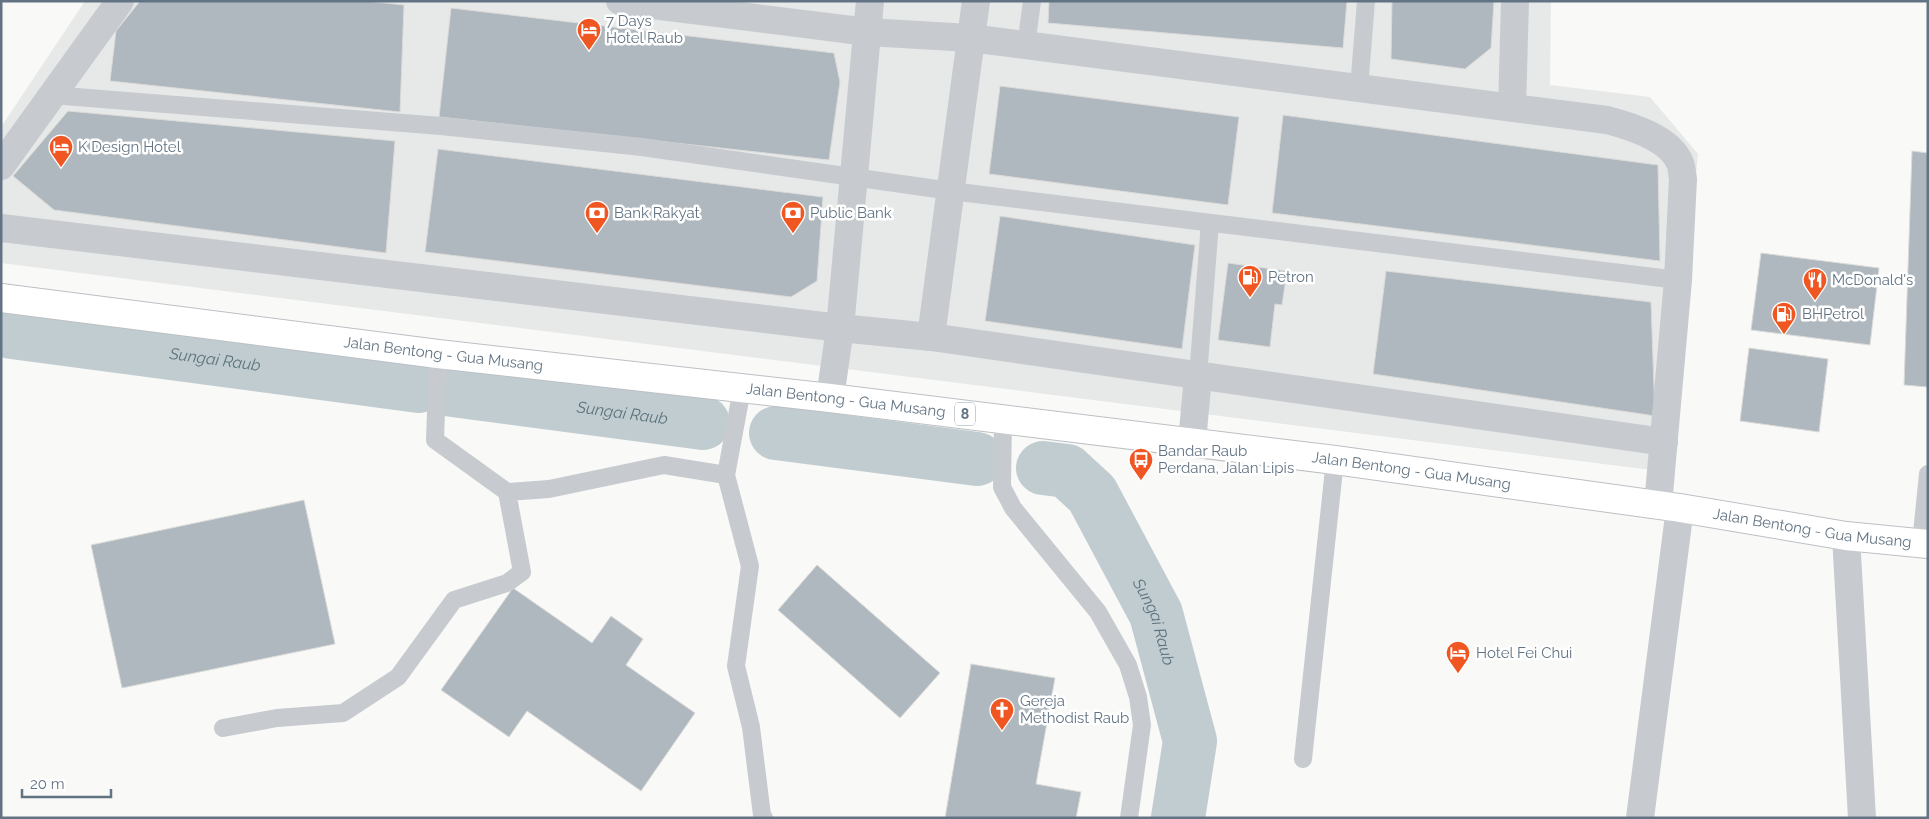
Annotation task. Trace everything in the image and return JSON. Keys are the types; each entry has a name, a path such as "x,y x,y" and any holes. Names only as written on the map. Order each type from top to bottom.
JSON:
{"main road":[{"name":"Jalan Bentong - Gua Musang","path":"1,298 438,354 830,398 1335,460 1669,507 1846,536 1924,543"}],"street":[{"path":"1,166 120,1"},
{"path":"620,1 868,32 970,38 1614,122 1636,128 1668,149 1680,162 1683,179 1678,280 1664,442 1669,507 1640,818"},
{"path":"830,398 840,328 870,1"},
{"path":"931,337 976,1"},
{"path":"1512,108 1515,1"},
{"path":"1,228 840,328 931,337 1664,442"},
{"path":"1192,442 1198,376"},
{"path":"1846,536 1862,818"}],"lane":[{"path":"1026,46 1032,1"},
{"path":"1359,88 1366,1"},
{"path":"51,95 441,126 642,147 951,191 1678,280"},
{"path":"1198,376 1210,223"},
{"path":"438,354 436,440 508,492 549,490 664,465 726,475"},
{"path":"742,389 726,475 750,566 736,666 751,727 764,818"},
{"path":"1003,419 1002,487 1009,501 1098,612 1128,665 1138,697 1142,725 1129,818"},
{"path":"1303,759 1335,460"},
{"path":"1924,543 1928,474"},
{"path":"222,728 277,718 343,713 398,677 454,600 506,583 522,572 508,492"}],"shaded area":[{"path":"85,1 1551,1 1550,85 1650,97 1698,154 1667,472 1,263 1,127"}],"building":[{"path":"140,1 366,1 404,5 400,112 110,81 116,31"},
{"path":"1049,1 1347,1 1343,48 1048,23"},
{"path":"1392,1 1494,1 1491,48 1465,69 1391,59"},
{"path":"451,8 834,53 840,82 829,160 439,117"},
{"path":"1000,86 1239,117 1228,205 989,174"},
{"path":"68,111 395,141 386,253 54,210 13,176"},
{"path":"1283,115 1658,165 1660,261 1272,213"},
{"path":"438,149 823,197 817,281 791,297 425,252"},
{"path":"1912,151 1928,153 1928,387 1904,385"},
{"path":"1000,216 1195,245 1182,349 985,321"},
{"name":"McDonald's","path":"1761,253 1879,268 1870,345 1751,330"},
{"path":"1228,263 1287,271 1282,305 1275,304 1270,347 1218,340"},
{"path":"1386,271 1651,302 1655,416 1373,374"},
{"path":"1749,348 1828,359 1819,432 1740,421"},
{"path":"304,500 335,644 122,688 91,545"},
{"path":"817,565 940,673 900,718 778,610"},
{"path":"513,588 592,643 611,616 643,639 626,665 695,713 641,791 527,711 509,737 441,690"},
{"name":"Gereja Methodist Raub","path":"971,664 1055,678 1036,784 1081,792 1076,818 945,818"}],"waterway":[{"name":"Sungai Raub","path":"12,332 419,386"},
{"name":"Sungai Raub","path":"453,390 703,423"},
{"name":"Sungai Raub","path":"776,433 977,459"},
{"name":"Sungai Raub","path":"1043,468 1067,471 1092,494 1156,614 1190,741 1178,818"}],"place":[{"name":"7 Days Hotel Raub","path":"589,51"},
{"name":"K Design Hotel","path":"61,168"},
{"name":"Bank Rakyat","path":"597,234"},
{"name":"Public Bank","path":"793,234"},
{"name":"Petron","path":"1250,298"},
{"name":"McDonald's","path":"1815,301"},
{"name":"BHPetrol","path":"1784,335"},
{"name":"Bandar Raub Perdana, Jalan Lipis","path":"1141,481"},
{"name":"Hotel Fei Chui","path":"1458,674"},
{"name":"Gereja Methodist Raub","path":"1002,731"}]}
